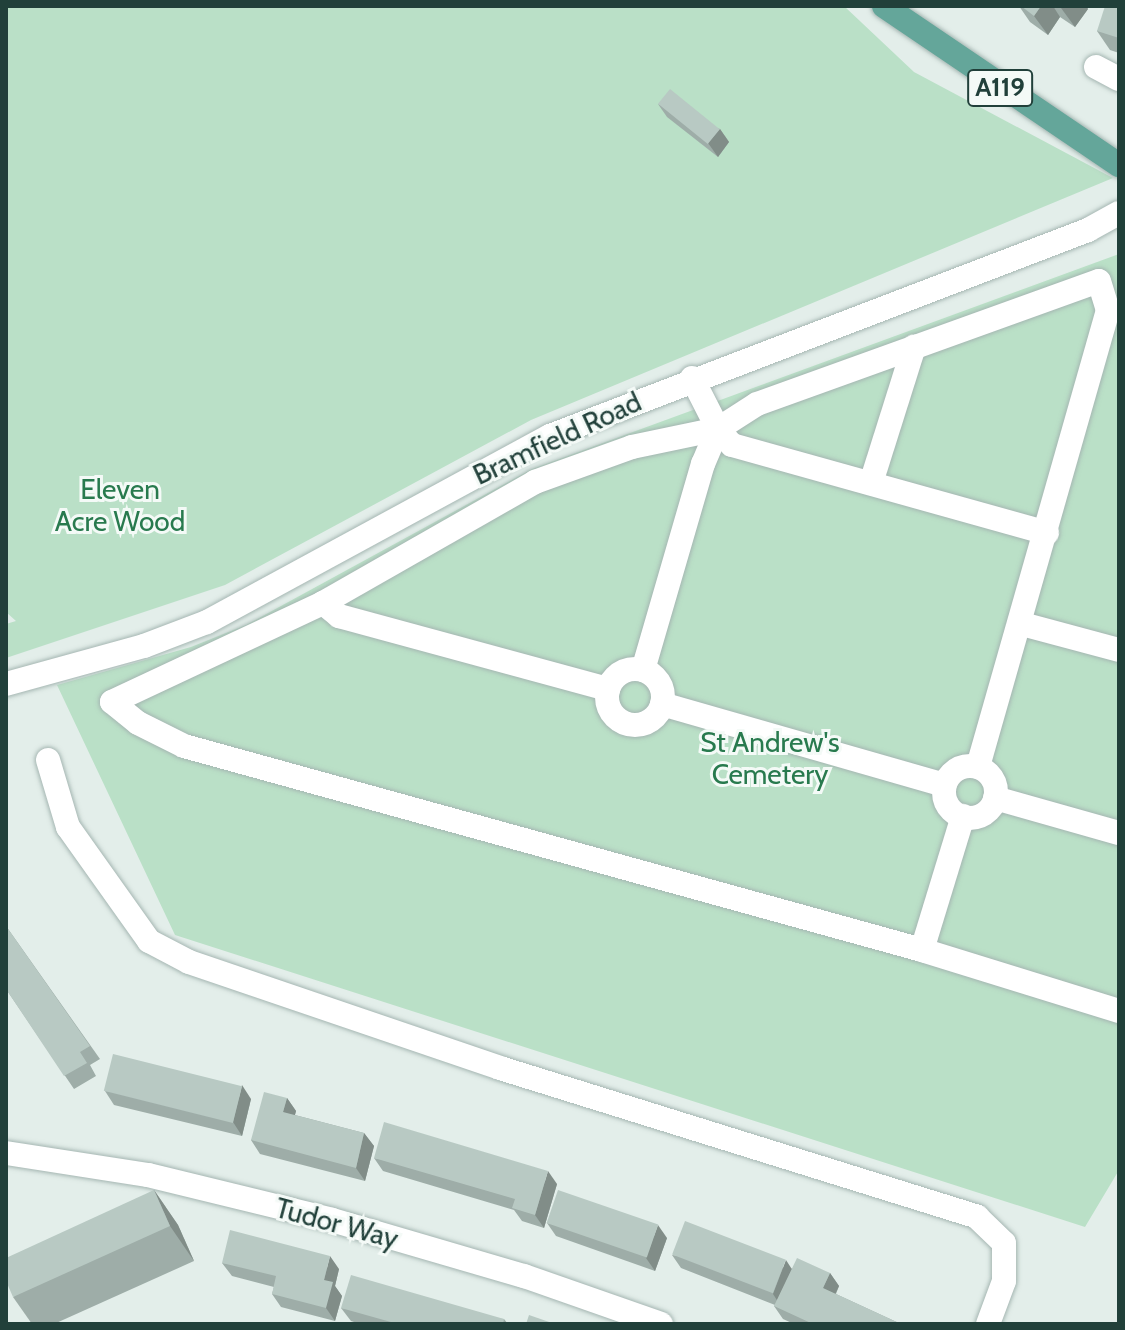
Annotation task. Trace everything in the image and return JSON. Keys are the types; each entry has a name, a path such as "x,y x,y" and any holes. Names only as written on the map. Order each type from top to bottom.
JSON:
{"main road":[{"name":"A119","path":"900,11 1119,165"}],"street":[{"path":"1096,67 1119,79"},
{"name":"Bramfield Road","path":"6,684 144,646 207,622 550,436 692,378 1088,230 1119,213"},
{"path":"978,767 1022,624 1108,310 1099,281 757,404 718,429 632,447 535,482 323,603 112,702 138,723 184,746 922,950 1119,1011"},
{"path":"871,483 914,347"},
{"path":"692,378 718,429 732,445 1047,533"},
{"path":"643,670 703,464 718,429"},
{"path":"323,603 339,616 608,689"},
{"path":"1022,624 1119,650"},
{"path":"643,670 659,683 662,704 649,721 627,724 611,710 608,689 622,672 643,670"},
{"path":"662,704 945,785"},
{"path":"48,760 68,827 149,941 189,962 500,1068 977,1217 1004,1243 1004,1281 988,1324"},
{"path":"978,767 993,779 995,798 983,814 963,816 948,804 945,785 958,769 978,767"},
{"path":"995,798 1119,833"},
{"path":"922,950 963,816"},
{"name":"Tudor Way","path":"6,1153 148,1175 332,1220 524,1276 661,1324"}],"green space":[{"name":"Eleven Acre Wood","path":"6,6 844,6 914,72 1113,178 531,420 225,585 6,658 6,624 16,621 6,612"},
{"name":"St Andrew's Cemetery","path":"1119,254 1119,1170 1085,1227 175,935 57,685 191,647 246,625 532,469"}],"building":[{"path":"1021,6 1041,6 1034,16"},
{"path":"1105,6 1119,6 1119,38 1097,31"},
{"path":"670,89 720,129 708,144 658,104"},
{"path":"6,926 90,1046 80,1052 87,1063 64,1076 6,989"},
{"path":"113,1054 242,1086 233,1123 104,1091"},
{"path":"264,1092 287,1098 283,1112 364,1133 356,1168 251,1140"},
{"path":"384,1122 548,1171 535,1215 512,1208 515,1199 374,1158"},
{"path":"154,1190 170,1226 13,1297 6,1281 6,1258"},
{"path":"558,1190 658,1225 647,1258 547,1223"},
{"path":"685,1221 786,1260 773,1293 672,1255"},
{"path":"230,1230 330,1256 324,1280 333,1282 326,1308 272,1294 276,1276 222,1263"},
{"path":"797,1258 830,1273 823,1288 901,1324 813,1324 774,1306"},
{"path":"351,1275 504,1319 503,1324 398,1324 341,1308"},
{"path":"529,1315 555,1324 526,1324"}]}
